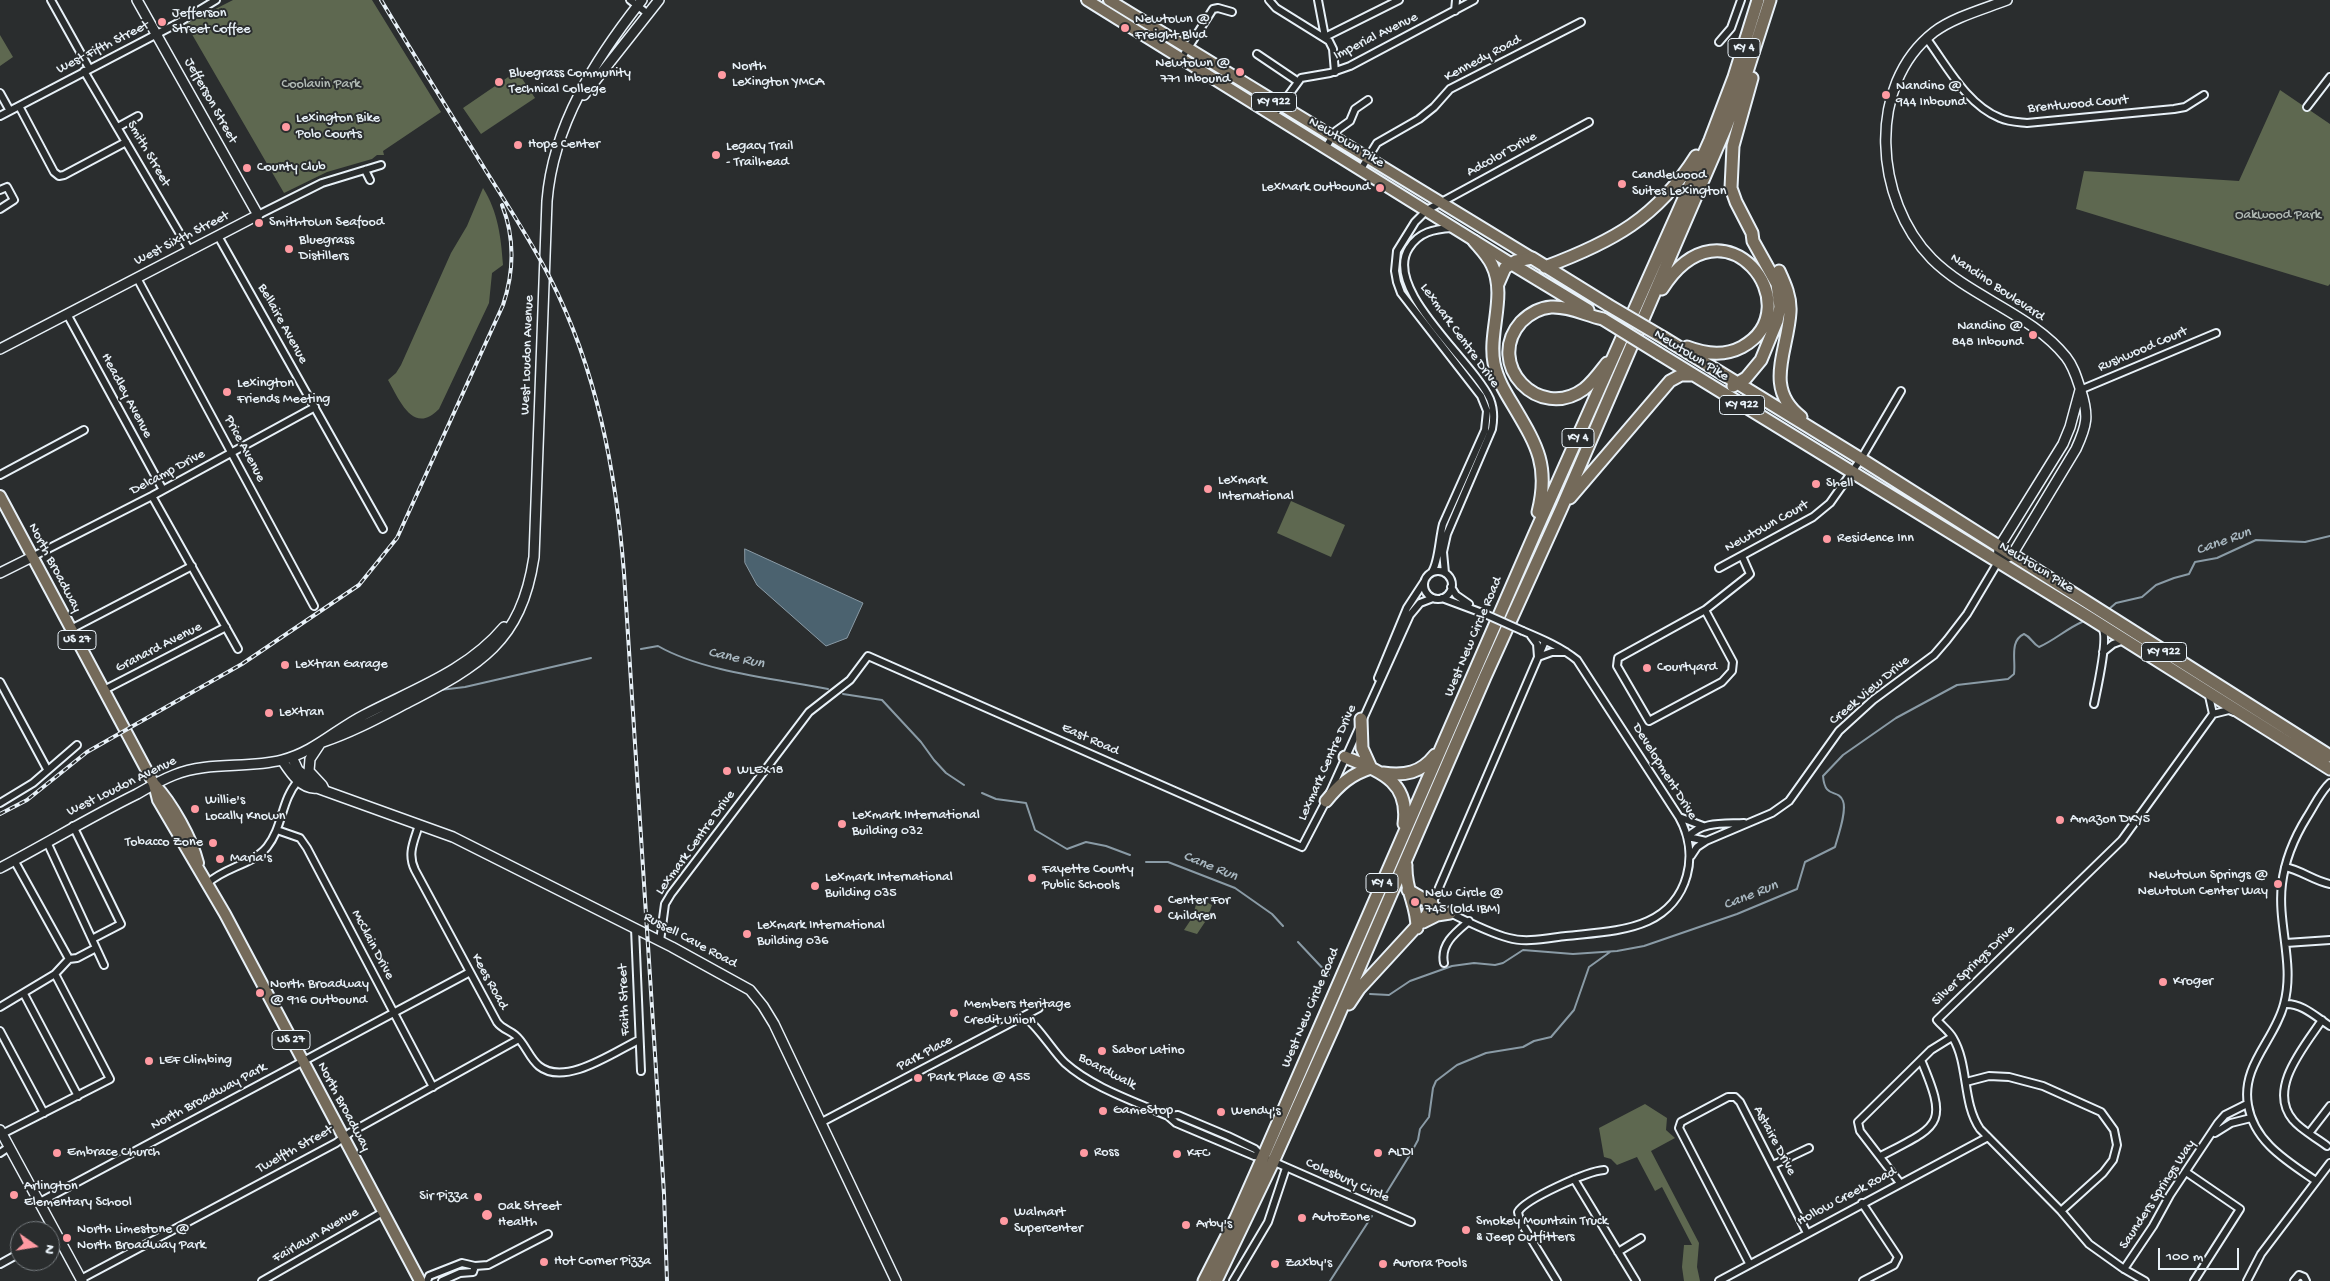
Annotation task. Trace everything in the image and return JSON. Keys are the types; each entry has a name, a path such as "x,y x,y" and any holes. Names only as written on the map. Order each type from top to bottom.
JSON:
{"highway":[{"name":"West New Circle Road","path":"1216,1281 1402,838 1719,118 1758,0"},
{"name":"West New Circle Road","path":"1204,1281 1268,1160 1334,1026 1406,858 1562,507 1726,127 1764,23 1770,0"},
{"path":"1716,390 1738,384 1754,371 1775,328 1780,307 1777,284 1753,241 1752,233 1731,188 1731,159 1739,123 1764,40 1764,23"},
{"path":"1545,267 1575,255 1628,228 1653,211 1677,185 1719,118"},
{"path":"1752,233 1759,239 1778,270 1786,287 1790,302 1789,322 1779,380 1781,393 1794,412 1835,444"},
{"path":"1474,240 1492,266 1497,286"},
{"path":"1642,320 1670,276 1683,263 1697,255 1712,251 1729,253 1743,259 1755,269 1767,292 1767,309 1762,327 1745,346 1731,352 1716,354 1694,350 1664,338"},
{"path":"1532,258 1512,264 1501,273 1497,286 1493,353 1496,373 1532,436 1541,457 1543,487 1535,533"},
{"name":"Newtown Pike","path":"1532,258 1861,459 2278,724 2329,764"},
{"name":"Newtown Pike","path":"1512,264 2100,624 2244,715 2329,764"},
{"path":"1602,319 1568,308 1555,307 1540,309 1525,318 1513,335 1509,345 1509,356 1516,378 1531,392 1540,396 1559,399 1568,397 1592,382 1621,343"},
{"path":"1562,507 1670,381 1681,375 1693,375"},
{"path":"2244,715 2254,716 2271,725 2278,724"},
{"path":"1361,719 1362,748 1376,771"},
{"path":"1326,801 1341,783 1361,771 1406,775 1417,772 1429,763 1444,743"},
{"path":"1345,757 1376,771 1399,790 1404,800 1406,812 1402,838"},
{"path":"1399,790 1406,775"},
{"path":"1406,858 1406,884 1420,925"},
{"path":"1334,1026 1359,989 1420,925 1432,904 1408,890"},
{"path":"1420,925 1437,915 1450,913"}],"main road":[{"name":"Newtown Pike","path":"1087,0 1512,264"},
{"name":"Newtown Pike","path":"1112,2 1332,138 1532,258"},
{"path":"1109,14 1112,2"},
{"path":"1162,47 1168,37"},
{"name":"North Broadway","path":"0,496 154,784 165,796 187,836 195,851 199,868 420,1281"}],"street":[{"name":"Smith Street","path":"51,0 126,142 190,250"},
{"name":"Jefferson Street","path":"137,0 258,215"},
{"name":"West Fifth Street","path":"0,116 157,34 216,0"},
{"path":"630,0 640,3 648,14"},
{"name":"West Loudon Avenue","path":"573,108 659,0"},
{"path":"1269,0 1276,8 1325,37 1331,44 1335,72"},
{"path":"1318,0 1325,37"},
{"path":"1325,37 1399,0"},
{"path":"1456,0 1456,11"},
{"name":"Imperial Avenue","path":"1297,81 1306,76 1335,72 1362,61 1474,0"},
{"path":"1719,42 1731,28 1741,0"},
{"name":"Nandino Boulevard","path":"2007,0 1944,26 1916,49 1900,72 1888,109 1887,146 1891,180 1899,208 1915,238 1931,258 1947,272 2042,334 2057,347 2074,370 2087,414 2082,438 2012,555"},
{"name":"West Loudon Avenue","path":"0,868 73,826 171,776 203,766 282,760 369,724 469,669 502,640 517,618 530,582 534,558 549,182 556,148 596,62 640,3"},
{"path":"1181,59 1213,9 1218,8 1232,12"},
{"name":"Kennedy Road","path":"1361,169 1379,141 1419,119 1434,107 1450,89 1581,22"},
{"name":"Brentwood Court","path":"1927,39 1971,97 1991,114 2012,121 2027,123 2174,109 2185,107 2204,95"},
{"path":"1257,54 1297,81 1274,115"},
{"path":"2307,107 2330,77"},
{"path":"0,93 10,111"},
{"path":"1326,147 1338,130 1350,121 1355,109 1368,100"},
{"path":"19,106 56,174 64,175 126,142"},
{"path":"118,127 138,116"},
{"name":"Adcolor Drive","path":"1426,210 1589,122"},
{"name":"West Sixth Street","path":"0,349 322,183 381,165"},
{"path":"365,170 370,180"},
{"path":"0,190 8,188 14,200 0,209"},
{"name":"Lexmark Centre Drive","path":"1426,210 1398,251 1395,271 1396,282 1401,293 1481,396 1485,404 1487,417 1485,430 1439,538 1436,562 1432,572"},
{"name":"Lexmark Centre Drive","path":"1445,573 1444,544 1492,429 1493,409 1481,384 1417,303 1405,281 1403,270 1404,254 1420,235 1433,229 1455,228"},
{"name":"Bellaire Avenue","path":"218,236 383,529"},
{"name":"Price Avenue","path":"137,278 314,606"},
{"name":"Headley Avenue","path":"67,314 163,490"},
{"name":"Rushwood Court","path":"2080,390 2216,332"},
{"path":"1998,562 1999,547 2063,444 2080,390"},
{"name":"Newtown Court","path":"1719,568 1823,510 1836,497 1852,473 1901,391"},
{"name":"Delcamp Drive","path":"32,557 152,496 315,408"},
{"path":"0,475 84,430"},
{"path":"152,496 238,649"},
{"path":"1998,562 2012,555"},
{"path":"1705,610 1733,662 1732,671 1722,682 1650,721 1644,715 1617,666 1618,658 1705,610 1748,576 1750,574 1742,556"},
{"path":"0,573 32,557"},
{"name":"Creek View Drive","path":"1691,856 1696,848 1706,841 1772,812 1789,801 1839,731 1873,700 1934,655 1967,614 1998,562"},
{"path":"71,629 192,566"},
{"path":"1432,572 1445,573 1450,579 1451,587 1442,598 1433,598 1425,590 1424,582 1432,572"},
{"name":"Lexmark Centre Drive","path":"1376,688 1382,664 1403,616 1424,582"},
{"name":"Development Drive","path":"1451,587 1463,601 1486,614"},
{"name":"Lexmark Centre Drive","path":"1302,848 1326,801 1361,719 1388,667 1410,615 1420,603 1433,598"},
{"name":"Development Drive","path":"1432,904 1509,938 1525,940 1585,934 1644,922 1659,914 1675,899 1686,880 1691,856 1688,837 1679,817 1577,660 1567,652 1545,641 1486,614 1442,598"},
{"path":"2094,704 2104,652 2104,631 2100,624"},
{"name":"Granard Avenue","path":"104,690 226,627"},
{"path":"1523,631 1534,639 1538,648 1538,657"},
{"path":"2104,652 2112,644 2124,640"},
{"path":"1432,904 1545,641"},
{"path":"1538,657 1552,652 1567,652"},
{"name":"Lexmark Centre Drive","path":"660,941 665,904 671,894 809,712 850,680 868,656"},
{"name":"East Road","path":"868,656 1302,848"},
{"path":"0,682 46,769"},
{"path":"2204,690 2212,701 2213,714 2230,710 2244,715"},
{"name":"Silver Springs Drive","path":"2145,1281 2124,1269 2089,1244 2061,1212 1980,1129 1973,1116 1966,1082 1952,1038 1937,1020 2122,840 2213,714"},
{"path":"321,743 310,759 309,772 322,785 321,790"},
{"path":"0,803 26,788 76,745"},
{"name":"Russell Cave Road","path":"292,757 298,770 321,790"},
{"name":"Russell Cave Road","path":"282,760 298,780 311,789 321,790 453,837 635,928 722,973 750,990 758,998 774,1024 896,1281"},
{"path":"2316,1181 2263,1140 2251,1118 2247,1085 2251,1066 2273,1032 2284,1004 2287,982 2282,901 2285,867 2292,844 2329,783 2329,764"},
{"path":"208,883 215,877 261,852 272,840 290,790 298,780"},
{"name":"Creek View Drive","path":"1679,817 1703,826 1744,823"},
{"name":"Kees Road","path":"419,825 411,851 412,864 497,1022 519,1039 538,1065 550,1072 562,1074 580,1068 639,1040"},
{"path":"73,826 121,924 92,939"},
{"path":"1688,837 1695,830 1703,826"},
{"name":"McClain Drive","path":"277,830 300,838 304,843 433,1087"},
{"path":"1688,837 1706,841"},
{"path":"47,842 104,965"},
{"path":"14,860 70,959"},
{"path":"2285,867 2295,869 2330,884"},
{"path":"1444,963 1442,956 1450,938 1469,921"},
{"name":"Faith Street","path":"635,928 641,1071"},
{"path":"2286,943 2330,940"},
{"path":"0,1007 55,974 70,959 77,958 96,948"},
{"name":"North Broadway Park","path":"40,1202 470,972"},
{"path":"47,1221 40,1202 1,1132 44,1113 110,1079 55,974"},
{"path":"24,994 78,1096"},
{"path":"2284,1004 2300,1006 2330,1026"},
{"name":"Park Place","path":"822,1122 1040,1008"},
{"name":"Boardwalk","path":"1024,1018 1032,1021 1052,1050 1075,1071 1102,1087 1168,1116 1176,1123 1254,1156 1268,1160"},
{"path":"2322,1020 2290,1072 2284,1087 2284,1100 2287,1112 2295,1122 2327,1146"},
{"path":"0,1031 44,1113"},
{"path":"1900,1183 1860,1131 1858,1122 1931,1050 1952,1038"},
{"name":"Twelfth Street","path":"81,1280 519,1039"},
{"path":"1880,1156 1928,1130 1937,1117 1937,1106 1921,1060"},
{"path":"1966,1082 1989,1076 1999,1076 2043,1086 2101,1112 2114,1130 2118,1145 2113,1160 2103,1173 2061,1212"},
{"name":"Astaire Drive","path":"1749,1263 1680,1132 1681,1122 1728,1097 1735,1097 1740,1102 1807,1233"},
{"name":"Saunders Springs Way","path":"2124,1269 2186,1172 2226,1116 2248,1104"},
{"path":"2310,1132 2330,1106"},
{"name":"Saunders Springs Way","path":"2212,1135 2231,1123 2251,1118"},
{"name":"Hollow Creek Road","path":"1718,1281 1988,1137"},
{"path":"0,1152 9,1147"},
{"path":"1773,1165 1809,1148"},
{"name":"Colesbury Circle","path":"1268,1160 1412,1222"},
{"path":"2247,1281 2261,1254 2330,1163"},
{"path":"1234,1281 1268,1222 1276,1191 1286,1168"},
{"path":"1557,1281 1520,1221 1518,1212 1524,1205 1574,1179 1592,1171 1604,1170"},
{"path":"2186,1172 2240,1209 2208,1256 2194,1281"},
{"path":"1574,1179 1636,1281"},
{"path":"1862,1203 1896,1251 1898,1257 1894,1265 1863,1281"},
{"name":"Fairlawn Avenue","path":"262,1281 383,1212"},
{"path":"427,1281 430,1276 462,1264 488,1265 548,1234"},
{"path":"1618,1252 1641,1238"},
{"path":"60,1246 81,1280"},
{"path":"442,1281 460,1273 473,1272 476,1266"},
{"path":"2294,1281 2296,1276 2301,1275 2306,1281"}],"green space":[{"name":"Coolavin Park","path":"233,0 372,0 441,112 383,151 384,155 377,155 372,159 327,172 284,193 186,24"},
{"path":"0,35 13,57 0,66"},
{"path":"517,71 535,98 481,134 463,108"},
{"name":"Oakwood Park","path":"2280,90 2330,124 2330,284 2328,286 2076,209 2084,171 2239,181"},
{"path":"483,188 492,206 498,225 503,265 492,273 489,303 439,409 422,419 414,417 402,405 388,380 401,365 451,253 467,226"},
{"path":"1291,501 1345,525 1331,557 1277,533"},
{"path":"1198,898 1212,905 1207,919 1197,934 1184,930 1192,918"},
{"path":"1645,1104 1667,1118 1666,1130 1675,1138 1651,1151 1699,1243 1697,1267 1700,1281 1684,1281 1682,1267 1684,1245 1692,1245 1662,1187 1655,1191 1637,1157 1617,1165 1611,1159 1604,1157 1599,1128"}],"water":[{"path":"745,549 863,603 847,638 826,646 757,585 745,563"}],"waterway":[{"name":"Cane Run","path":"2109,609 2116,603 2142,597 2156,585 2189,574 2195,562 2217,558 2256,540 2305,542 2330,536"},
{"name":"Cane Run","path":"1370,994 1389,995 1410,981 1452,966 1474,963 1495,965 1503,963 1523,950 1573,954 1617,951 1644,946 1737,914 1797,889 1805,862 1835,847 1842,824 1844,805 1841,797 1826,788 1823,776 1843,755 1896,718 1957,685 2008,679 2014,674 2016,641 2024,634 2039,647 2082,622"},
{"name":"Cane Run","path":"641,649 658,646 696,662 741,674 828,689"},
{"name":"Cane Run","path":"440,690 465,687 591,658"},
{"name":"Cane Run","path":"843,694 882,700 921,742 946,773 964,785"},
{"name":"Cane Run","path":"982,793 996,799 1026,803 1035,830 1067,849 1086,842 1106,846 1130,855"},
{"name":"Cane Run","path":"1146,862 1168,862 1235,888 1272,914 1283,926"},
{"name":"Cane Run","path":"1298,942 1329,975"},
{"path":"1382,1200 1411,1153 1418,1140 1420,1129 1429,1117 1433,1088 1436,1081 1457,1065 1486,1053 1523,1047 1534,1041 1551,1037 1574,1010 1589,967 1610,952"},
{"path":"1330,1281 1372,1216"}],"railway":[{"path":"381,0 519,224 550,278 580,349 602,422 616,497 624,573 664,1194 667,1281"},
{"path":"0,814 27,800 87,752 242,664 359,585 397,538 503,305 507,293 512,255 509,230 502,205"}],"place":[{"name":"Jefferson Street Coffee","path":"162,22"},
{"name":"Newtown @ Freight Blvd","path":"1125,28"},
{"name":"Newtown @ 771 Inbound","path":"1240,72"},
{"name":"North Lexington YMCA","path":"722,75"},
{"name":"Bluegrass Community Technical College","path":"499,82"},
{"name":"Nandino @ 944 Inbound","path":"1886,95"},
{"name":"Lexington Bike Polo Courts","path":"286,127"},
{"name":"Hope Center","path":"518,145"},
{"name":"Legacy Trail - Trailhead","path":"716,155"},
{"name":"County Club","path":"247,168"},
{"name":"Candlewood Suites Lexington","path":"1622,184"},
{"name":"LexMark Outbound","path":"1380,188"},
{"name":"Smithtown Seafood","path":"259,223"},
{"name":"Bluegrass Distillers","path":"289,249"},
{"name":"Nandino @ 848 Inbound","path":"2033,335"},
{"name":"Lexington Friends Meeting","path":"227,392"},
{"name":"Shell","path":"1816,484"},
{"name":"Lexmark International","path":"1208,489"},
{"name":"Residence Inn","path":"1827,539"},
{"name":"Lextran Garage","path":"285,665"},
{"name":"Courtyard","path":"1647,668"},
{"name":"Lextran","path":"269,713"},
{"name":"WLEX18","path":"727,771"},
{"name":"Willie's Locally Known","path":"195,809"},
{"name":"Amazon DKY5","path":"2060,820"},
{"name":"Lexmark International Building 032","path":"842,824"},
{"name":"Tobacco Zone","path":"213,843"},
{"name":"Maria's","path":"220,859"},
{"name":"Fayette County Public Schools","path":"1032,878"},
{"name":"Newtown Springs @ Newtown Center Way","path":"2278,884"},
{"name":"Lexmark International Building 035","path":"815,886"},
{"name":"New Circle @ 745 (Old IBM)","path":"1415,902"},
{"name":"Center For Children","path":"1158,909"},
{"name":"Lexmark International Building 036","path":"747,934"},
{"name":"Kroger","path":"2163,982"},
{"name":"North Broadway @ 916 Outbound","path":"260,993"},
{"name":"Members Heritage Credit Union","path":"954,1013"},
{"name":"Sabor Latino","path":"1102,1051"},
{"name":"LEF Climbing","path":"149,1061"},
{"name":"Park Place @ 455","path":"918,1078"},
{"name":"GameStop","path":"1103,1111"},
{"name":"Wendy's","path":"1221,1112"},
{"name":"Embrace Church","path":"57,1153"},
{"name":"Ross","path":"1084,1153"},
{"name":"ALDI","path":"1378,1153"},
{"name":"KFC","path":"1177,1154"},
{"name":"Arlington Elementary School","path":"14,1195"},
{"name":"Sir Pizza","path":"478,1197"},
{"name":"Oak Street Health","path":"487,1215"},
{"name":"AutoZone","path":"1302,1218"},
{"name":"Walmart Supercenter","path":"1004,1221"},
{"name":"Arby's","path":"1186,1225"},
{"name":"Smokey Mountain Truck & Jeep Outfitters","path":"1466,1230"},
{"name":"North Limestone @ North Broadway Park","path":"67,1238"},
{"name":"Hot Corner Pizza","path":"544,1262"},
{"name":"Zaxby's","path":"1275,1264"},
{"name":"Aurora Pools","path":"1383,1264"}]}
